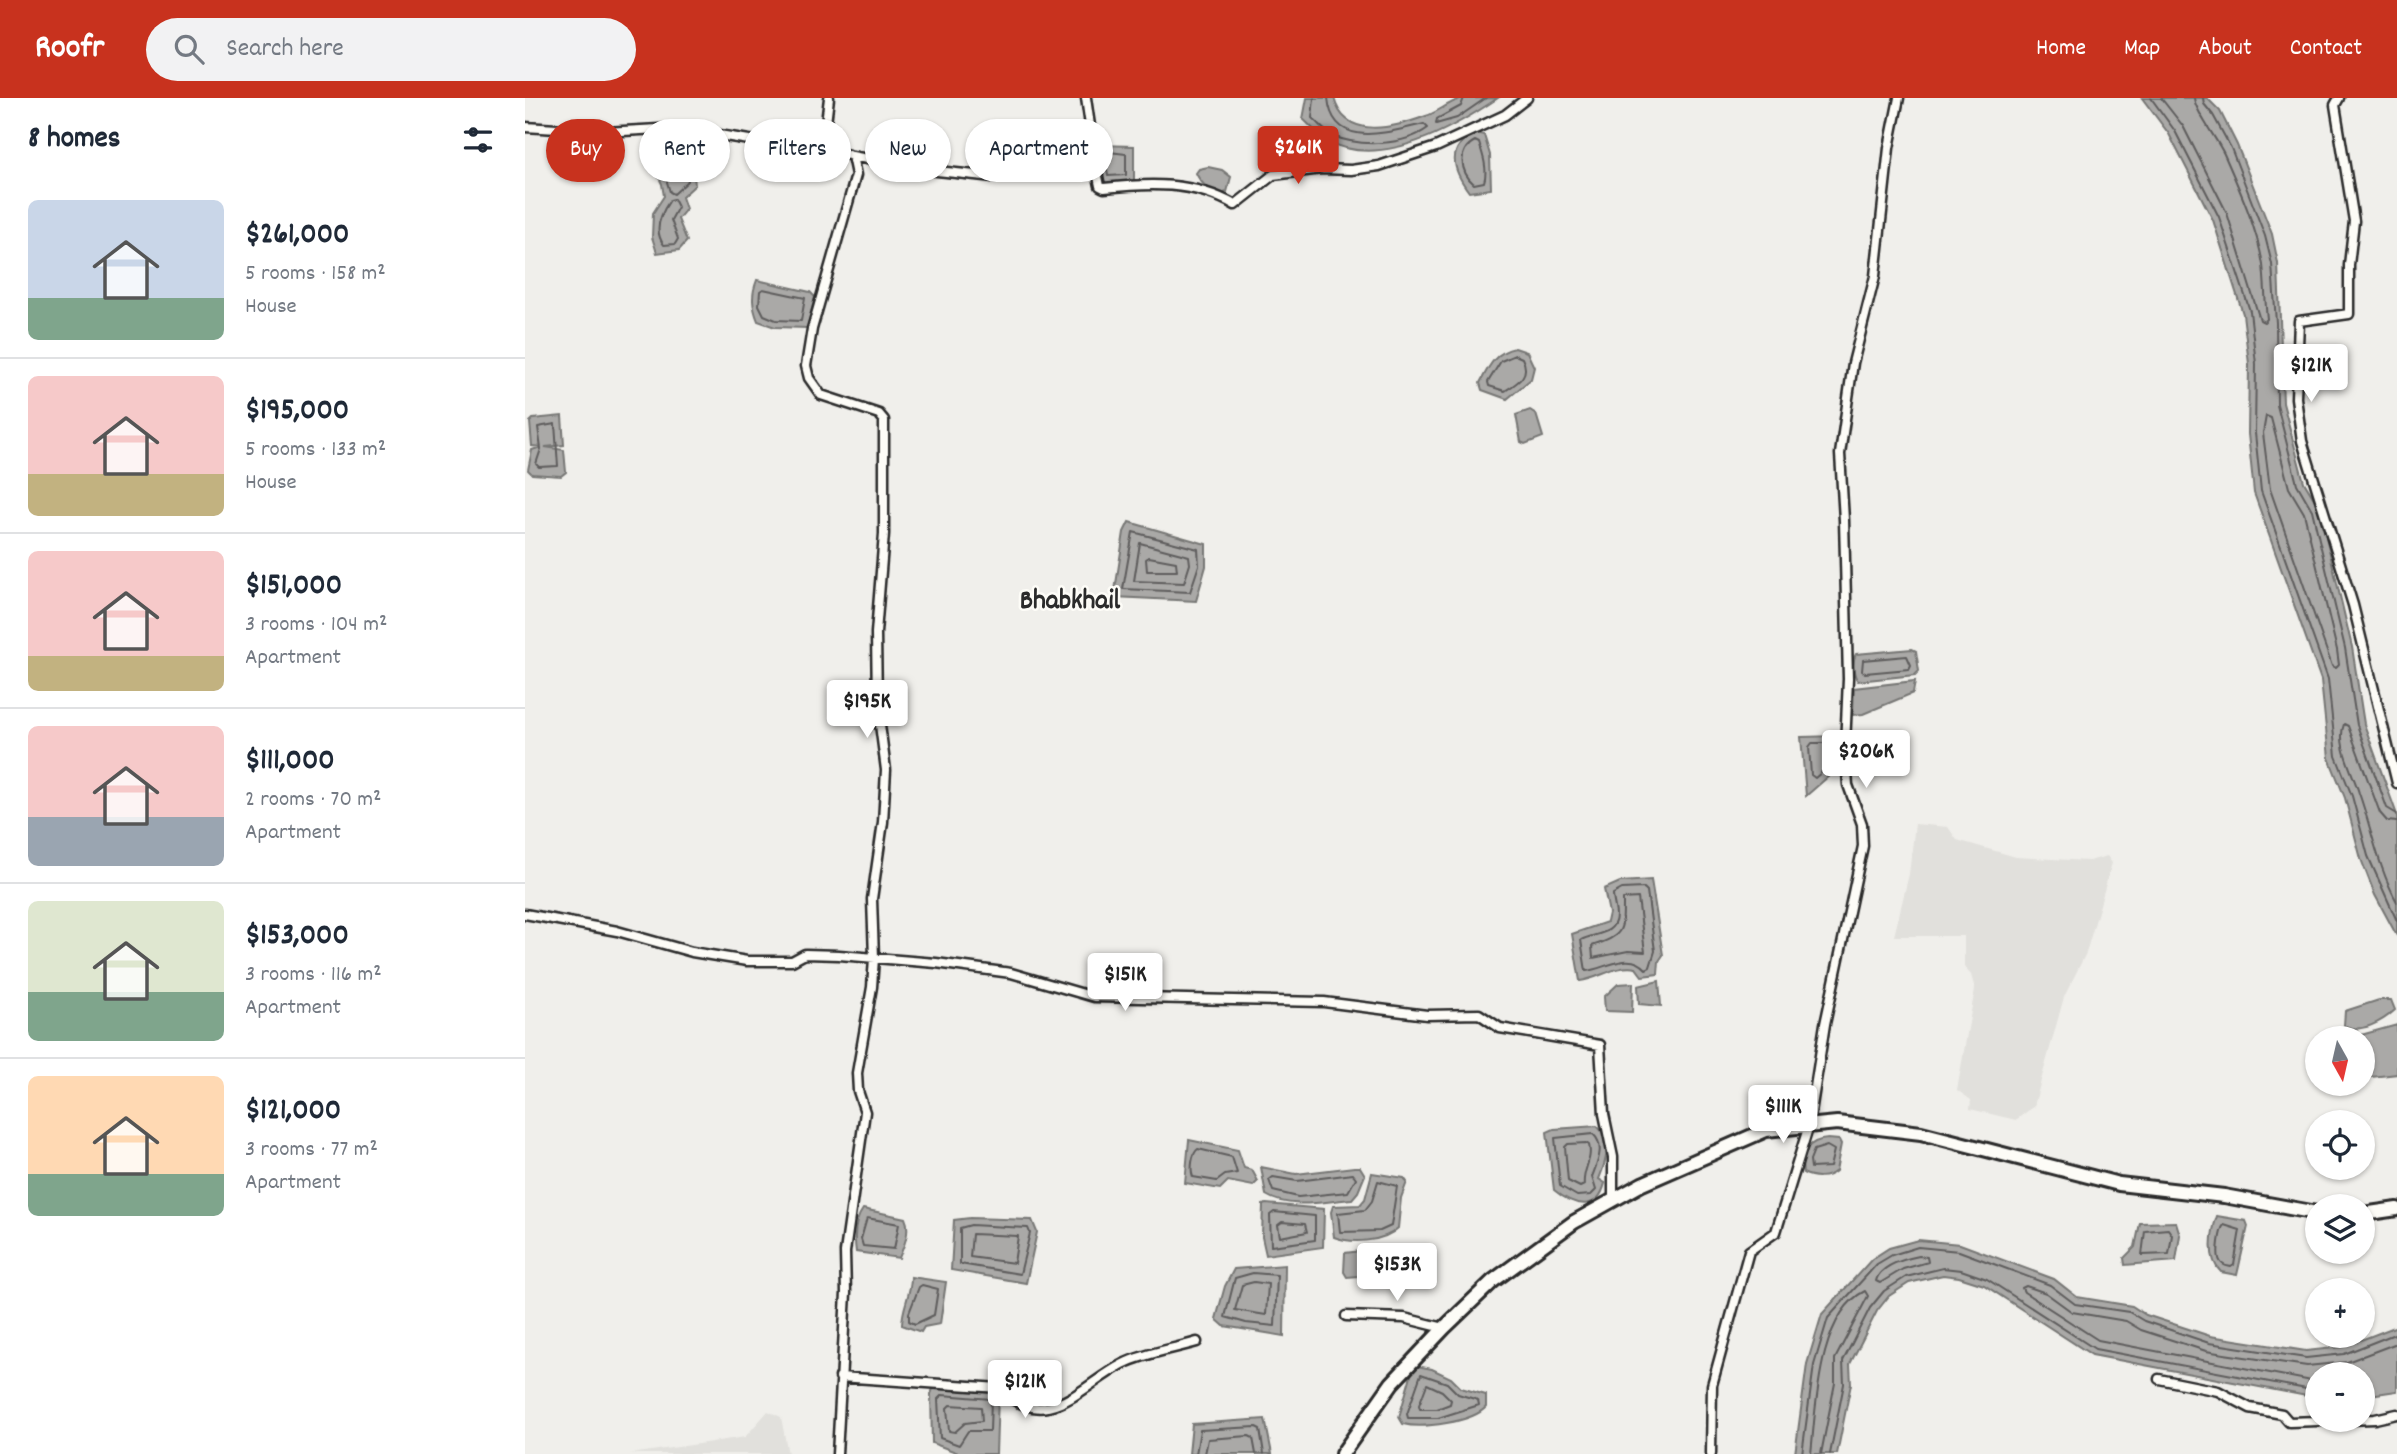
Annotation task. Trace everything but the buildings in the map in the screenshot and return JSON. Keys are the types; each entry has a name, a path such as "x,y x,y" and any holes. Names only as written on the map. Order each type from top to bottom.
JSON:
{"street":[{"path":"826,119 829,98"},
{"path":"1086,98 1089,119"},
{"path":"1099,182 1104,188 1175,184 1214,193 1235,205 1273,175 1379,166 1479,129 1505,115 1527,98"},
{"path":"1711,1454 1712,1385 1749,1251 1776,1232 1809,1125 1825,1024 1863,846 1862,824 1848,785 1845,746 1848,679 1840,454 1853,363 1874,276 1889,148 1899,98"},
{"path":"2339,98 2335,105 2354,221 2349,265 2349,314 2299,321 2296,398 2302,441 2353,605 2397,783"},
{"path":"525,127 605,132 677,128 744,139"},
{"path":"837,1454 846,1293 845,1252 865,1112 858,1091 857,1073 872,987 872,899 883,822 886,769 877,702 876,634 884,534 884,420 879,414 821,395 809,378 806,366 812,329 856,175 852,156 918,169 965,174"},
{"path":"525,914 617,931 692,953 734,960 792,961 805,954 874,958 1011,973 1094,998 1324,1002 1427,1015 1479,1014 1500,1028 1600,1045 1604,1114 1613,1157 1613,1200"},
{"path":"1342,1454 1392,1383 1493,1281 1574,1222 1613,1200 1642,1184 1766,1130 1837,1124 1921,1133 2119,1184 2224,1196 2305,1211"},
{"path":"2375,1212 2397,1209"},
{"path":"1346,1316 1403,1318 1444,1328"},
{"path":"840,1377 999,1388 1009,1399 1026,1406 1049,1408 1077,1396 1124,1364 1197,1342"},
{"path":"2159,1379 2218,1391 2250,1408 2282,1414 2289,1422 2375,1419 2397,1415"}],"shaded area":[{"path":"1915,824 1948,827 1957,840 2016,857 2089,861 2107,856 2112,863 2086,953 2064,997 2034,1106 2016,1120 1970,1109 1971,1100 1957,1090 1975,989 1971,975 1964,967 1964,936 1894,936 1909,874"},
{"path":"768,1411 781,1417 788,1454 631,1454 745,1437"}],"water":[{"path":"1307,98 1334,98 1340,112 1349,121 1372,128 1413,120 1460,99 1498,98 1460,121 1416,142 1370,151 1348,149 1321,136 1303,119"},
{"path":"2142,98 2207,98 2220,111 2237,145 2272,234 2278,263 2283,403 2304,482 2319,507 2352,647 2364,724 2397,815 2397,936 2375,895 2361,859 2345,798 2329,758 2321,680 2254,493 2248,434 2249,364 2243,314 2213,220 2169,134"},
{"path":"1475,133 1484,135 1490,155 1491,189 1469,192 1459,175 1455,159 1459,145"},
{"path":"1113,145 1134,146 1134,182 1102,186 1102,182 1113,182"},
{"path":"1208,167 1222,170 1231,177 1227,192 1221,194 1209,189 1201,181 1196,173 1199,169"},
{"path":"661,182 695,182 695,185 682,197 686,209 678,219 687,241 679,250 657,253 652,237 653,213 664,196"},
{"path":"757,280 810,292 815,297 807,328 775,327 758,321 753,300"},
{"path":"1515,348 1527,352 1534,367 1531,379 1507,399 1482,390 1480,383 1493,361 1502,353"},
{"path":"1530,410 1536,414 1543,437 1525,444 1521,442 1516,415"},
{"path":"562,416 564,445 545,447 564,450 566,472 561,476 532,474 528,470 532,450 541,447 532,446 530,422 533,419"},
{"path":"1129,522 1206,544 1206,566 1196,601 1114,597 1124,532"},
{"path":"1912,649 1916,651 1919,671 1915,675 1858,681 1856,678 1856,654"},
{"path":"1915,681 1913,693 1863,714 1853,715 1854,688"},
{"path":"1838,736 1837,769 1806,796 1801,737"},
{"path":"1651,880 1663,955 1659,961 1658,974 1642,976 1636,968 1629,967 1580,981 1572,934 1607,922 1609,913 1604,889 1620,882"},
{"path":"1659,981 1661,1006 1639,1004 1638,986"},
{"path":"1633,983 1632,1012 1605,1011 1604,997 1618,984"},
{"path":"2379,1000 2391,1000 2395,1010 2369,1026 2344,1025 2345,1011"},
{"path":"2397,1025 2397,1074 2375,1077 2375,1031"},
{"path":"1597,1126 1607,1144 1606,1158 1599,1179 1605,1183 1597,1199 1591,1203 1577,1203 1554,1190 1547,1132 1554,1129"},
{"path":"1189,1140 1238,1150 1244,1168 1252,1170 1258,1181 1253,1186 1228,1181 1220,1189 1185,1183"},
{"path":"1839,1140 1841,1144 1836,1171 1820,1177 1803,1173 1803,1159 1807,1149 1815,1142"},
{"path":"1261,1167 1296,1174 1360,1167 1365,1175 1352,1199 1297,1203 1275,1200 1266,1195"},
{"path":"1372,1173 1404,1178 1407,1182 1401,1198 1398,1228 1376,1239 1350,1241 1334,1237 1331,1212 1333,1206 1360,1205 1365,1199"},
{"path":"1263,1205 1324,1209 1323,1247 1266,1255 1262,1237"},
{"path":"863,1209 905,1218 907,1233 899,1258 856,1252 855,1230"},
{"path":"2217,1216 2246,1221 2248,1226 2237,1275 2221,1272 2214,1260 2212,1238"},
{"path":"954,1220 1032,1220 1037,1232 1026,1283 951,1270"},
{"path":"2176,1222 2180,1235 2176,1261 2125,1265 2124,1258 2135,1247 2140,1223"},
{"path":"1918,1240 1960,1244 2054,1279 2077,1297 2132,1306 2146,1315 2210,1336 2306,1351 2375,1348 2375,1335 2397,1326 2397,1391 2375,1394 2375,1362 2305,1362 2305,1396 2092,1355 1984,1285 1943,1275 1909,1283 1889,1296 1877,1311 1850,1364 1851,1384 1837,1454 1795,1454 1807,1364 1822,1314 1872,1259 1889,1248"},
{"path":"1378,1249 1384,1255 1384,1274 1347,1277 1344,1272 1345,1253"},
{"path":"1285,1265 1284,1336 1224,1326 1216,1319 1225,1286 1234,1269"},
{"path":"911,1277 946,1282 940,1324 924,1327 921,1332 902,1325"},
{"path":"1417,1366 1432,1369 1451,1378 1461,1388 1486,1395 1486,1407 1470,1417 1447,1423 1422,1426 1403,1424 1399,1417 1412,1372"},
{"path":"933,1389 990,1391 998,1396 996,1454 961,1454 932,1443 931,1394"},
{"path":"1265,1419 1272,1454 1189,1454 1192,1424"}],"district":[{"name":"Bhabkhail","path":"1070,598"}]}
